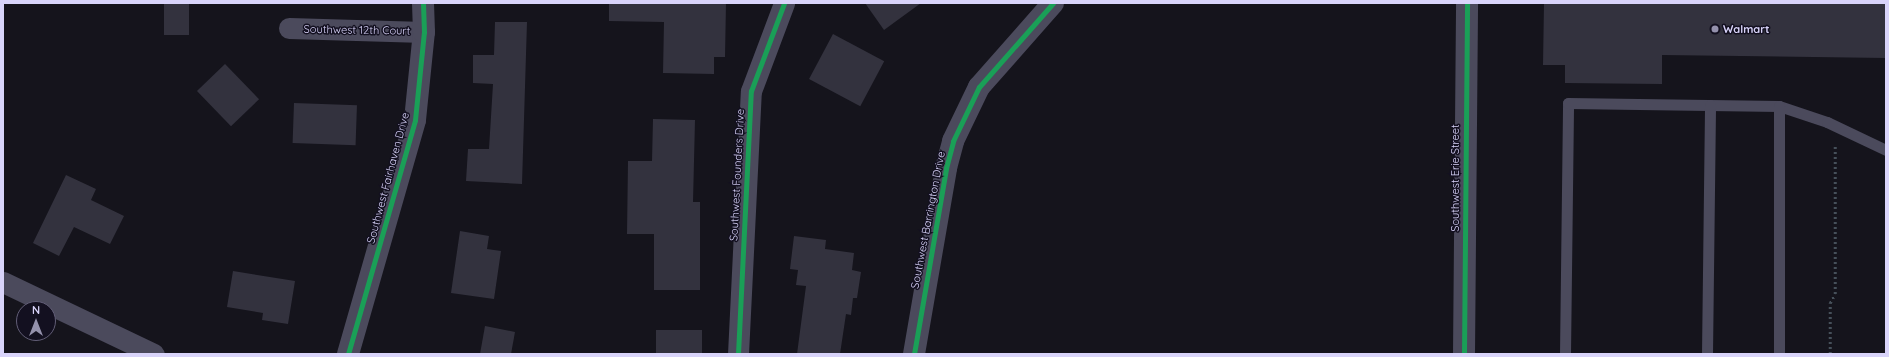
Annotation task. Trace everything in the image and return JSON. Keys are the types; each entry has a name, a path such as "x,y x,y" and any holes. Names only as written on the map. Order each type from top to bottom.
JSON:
{"street":[{"name":"Southwest Fairhaven Drive","path":"348,354 416,120 424,32 423,3"},
{"name":"Southwest Founders Drive","path":"738,354 751,91 784,3"},
{"name":"Southwest Barrington Drive","path":"914,354 946,168 953,141 979,87 1053,3"},
{"name":"Southwest Erie Street","path":"1464,354 1467,3"},
{"name":"Southwest 12th Court","path":"289,28 424,32"},
{"path":"3,282 154,354"}],"lane":[{"path":"1565,354 1568,103 1779,106 1835,126 1886,150"},
{"path":"1707,354 1710,105"},
{"path":"1778,354 1779,106"}],"path":[{"path":"1830,354 1830,303 1835,294 1835,126"}],"building":[{"path":"164,3 189,3 189,35 164,35"},
{"path":"609,3 726,3 725,57 714,57 714,74 663,73 664,22 609,21"},
{"path":"865,3 921,3 884,30"},
{"name":"Walmart","path":"1544,3 1886,3 1886,58 1662,55 1662,84 1565,83 1565,65 1543,65"},
{"path":"495,22 527,22 522,184 466,181 468,149 489,149 493,84 473,83 473,55 494,55"},
{"path":"833,34 884,61 860,106 809,79"},
{"path":"225,64 259,99 231,126 197,91"},
{"path":"294,103 357,105 356,145 293,143"},
{"path":"653,119 695,120 693,202 700,202 700,290 654,290 654,234 627,234 628,161 652,161"},
{"path":"66,175 96,189 91,200 124,216 110,244 74,227 59,256 33,243"},
{"path":"460,231 489,236 487,249 501,251 494,299 451,293"},
{"path":"794,236 826,240 825,249 854,253 852,270 861,272 857,298 853,298 851,315 846,314 840,354 797,354 806,286 796,285 798,270 790,269"},
{"path":"233,271 295,281 288,324 262,320 263,313 227,307"},
{"path":"485,326 515,332 511,354 480,354"},
{"path":"656,330 702,330 702,354 656,354"}],"cycle path":[{"path":"348,354 415,120 424,32 423,3"},
{"path":"738,354 751,91 784,3"},
{"path":"914,354 946,168 953,141 979,87 1053,3"},
{"path":"1464,354 1467,3"}],"place":[{"name":"Walmart","path":"1715,29"}]}
